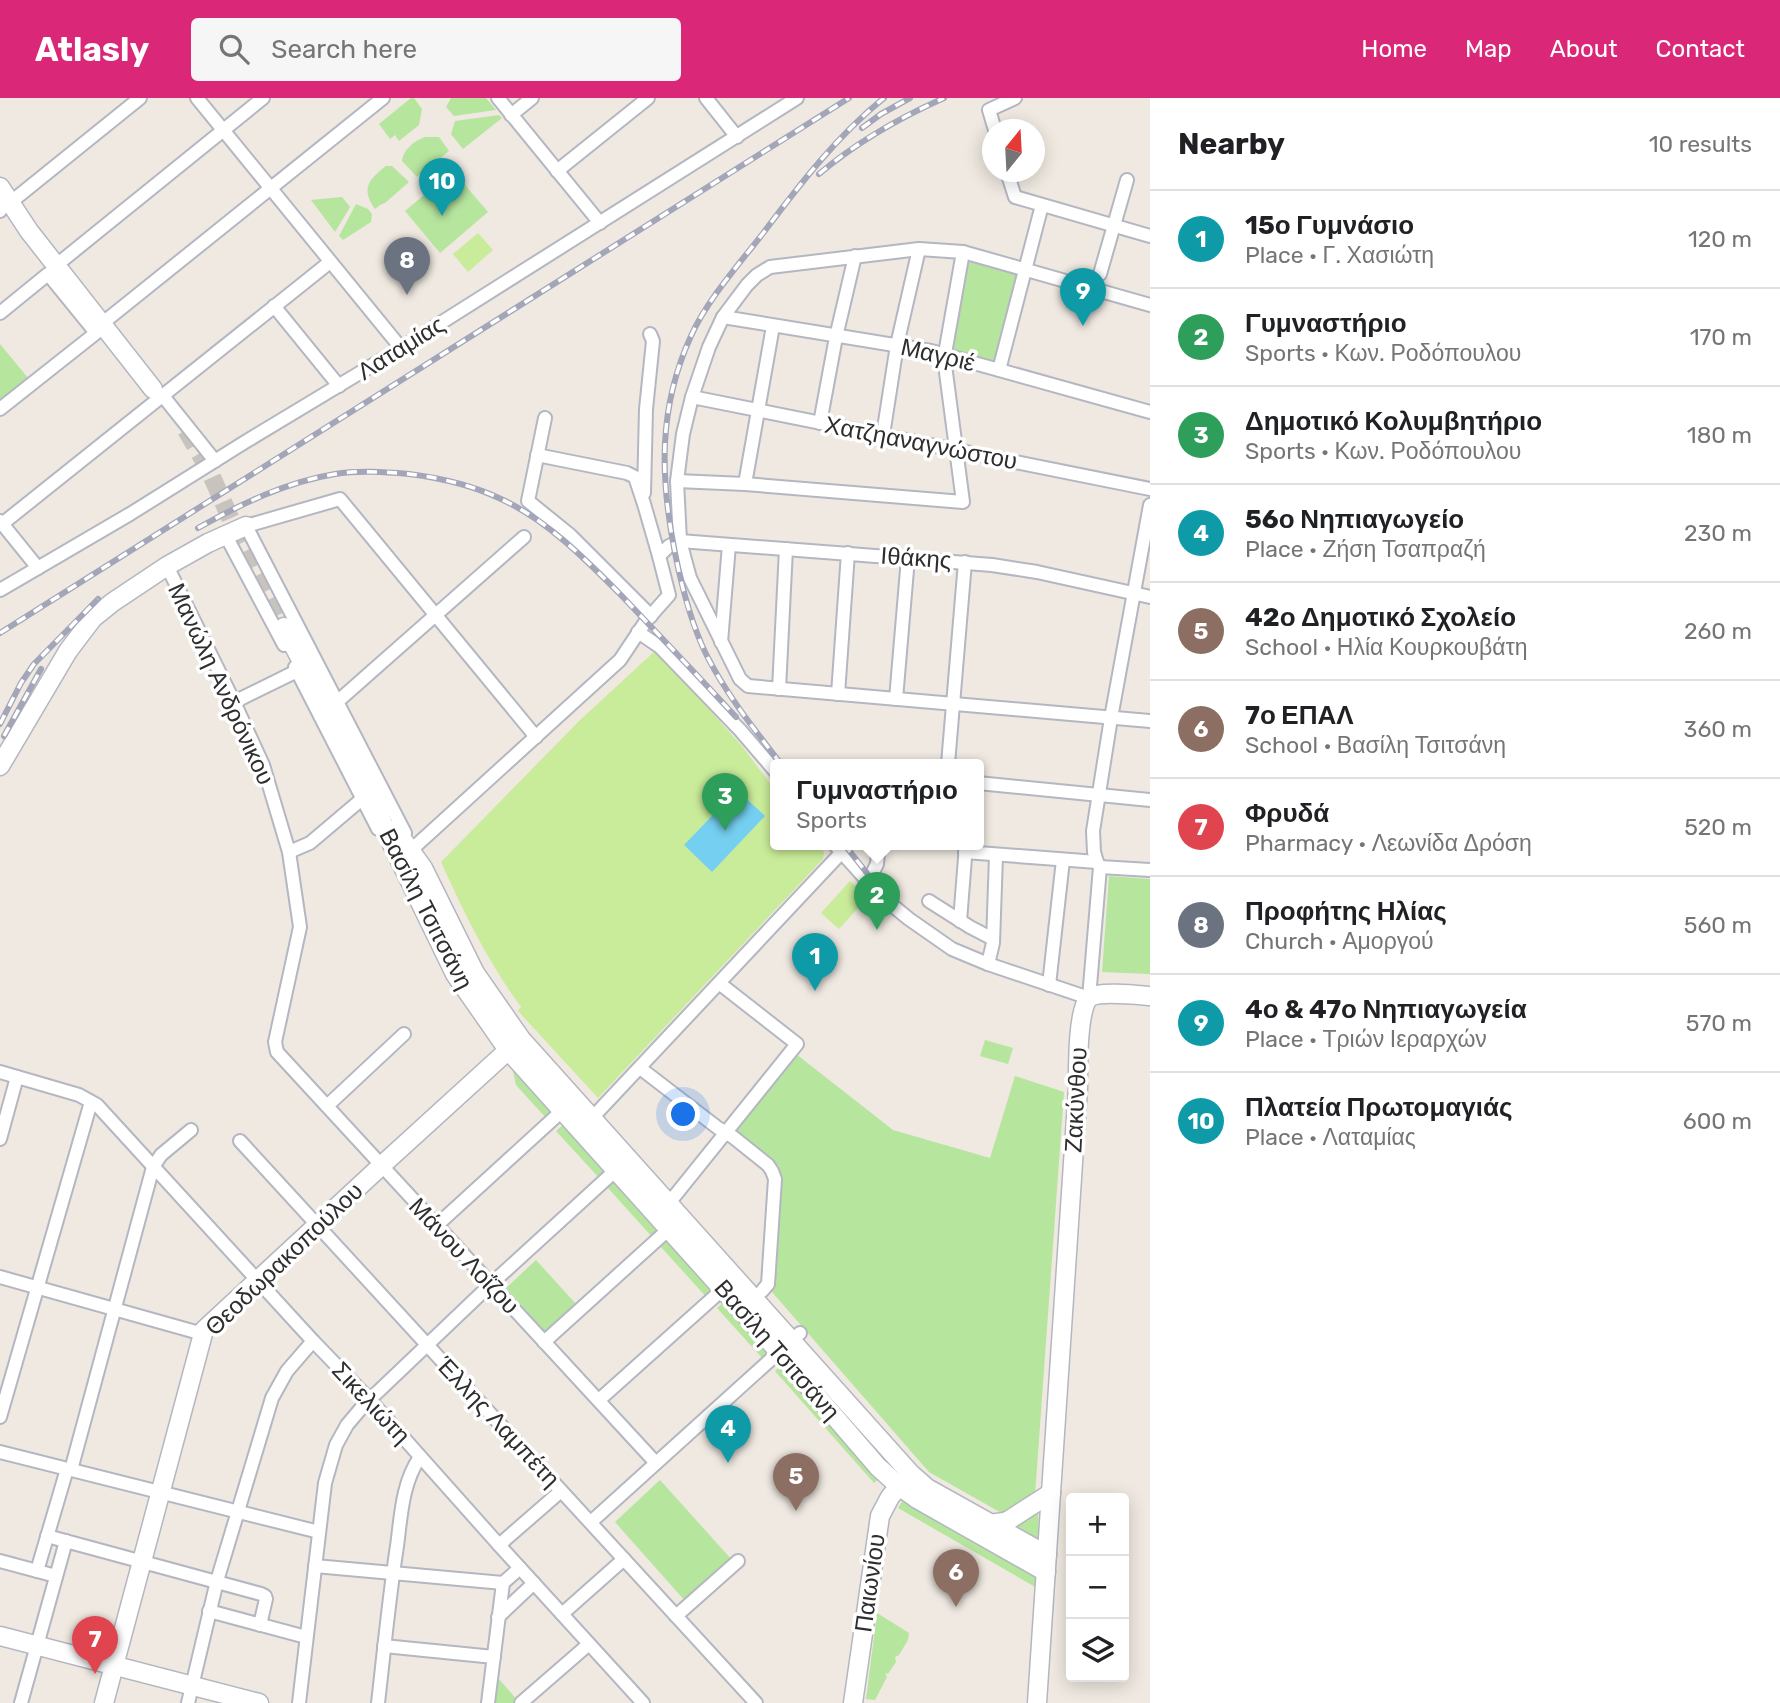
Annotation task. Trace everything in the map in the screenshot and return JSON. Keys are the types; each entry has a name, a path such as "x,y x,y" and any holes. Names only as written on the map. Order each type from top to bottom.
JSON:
{"street":[{"path":"3,207 140,98"},
{"path":"197,98 401,348"},
{"path":"64,260 263,98"},
{"path":"109,318 383,98"},
{"path":"498,98 600,223"},
{"path":"511,115 532,98"},
{"path":"557,171 648,98"},
{"path":"705,98 737,137"},
{"name":"Λαταμίας","path":"0,590 131,514 401,348 797,98"},
{"path":"992,119 989,110 1015,98"},
{"path":"1100,274 1127,180"},
{"path":"1010,182 1015,197 1150,236"},
{"path":"0,187 3,207 29,231 215,461"},
{"path":"999,370 1042,205"},
{"path":"1150,305 963,252 919,250 770,267 747,285 723,317 709,347 683,434 677,481 680,541 690,578 740,679 748,686 1150,721"},
{"path":"883,435 897,345 919,250"},
{"path":"677,481 963,502 945,354 963,252"},
{"path":"820,423 855,256"},
{"path":"38,568 1,522 158,393 330,262"},
{"path":"0,313 48,274 96,333 0,409"},
{"path":"274,306 339,386"},
{"name":"Μαγριέ","path":"723,317 945,354 1150,412"},
{"path":"745,484 773,326"},
{"path":"644,504 646,409 653,341 650,334"},
{"name":"Χατζηαναγνώστου","path":"692,397 1150,489"},
{"path":"545,418 528,501 570,535 651,616"},
{"path":"407,852 611,670 669,595 635,477 627,473 537,455"},
{"path":"0,766 68,651 85,628 113,602 167,566 225,534 340,499 536,737"},
{"name":"Ζακύνθου","path":"1037,1703 1081,1020 1084,1007 1090,998 1098,864 1093,850 1093,836 1111,718 1150,505"},
{"name":"Βασίλη Τσιτσάνη","path":"246,526 402,829 407,852 455,974 486,1021 592,1118 669,1203 791,1342 878,1466 905,1480 923,1485 990,1524 1046,1564"},
{"path":"225,534 370,803 310,843 289,852"},
{"path":"337,702 524,537"},
{"path":"659,556 669,546 680,541"},
{"name":"Ιθάκης","path":"680,541 965,562 1037,572 1150,597"},
{"path":"721,642 729,545"},
{"path":"779,689 786,549"},
{"path":"838,694 848,553"},
{"path":"897,699 908,558"},
{"path":"948,759 965,562"},
{"name":"Μανώλη Ανδρόνικου","path":"167,566 262,765 289,852 300,927 275,1047"},
{"name":"Βασίλη Τσιτσάνη","path":"284,627 366,780 370,803 407,852"},
{"path":"638,632 660,647 740,730 770,766"},
{"path":"234,702 297,671"},
{"path":"984,784 1150,800"},
{"path":"592,1118 719,983 835,850"},
{"path":"839,850 867,882 909,919 962,954 1090,998 1109,994 1150,996"},
{"path":"867,882 877,864 878,850"},
{"path":"960,921 966,850"},
{"path":"974,850 996,856 1150,870"},
{"path":"988,964 993,939 996,856"},
{"path":"1049,985 1063,860"},
{"path":"929,901 993,939"},
{"path":"669,1203 797,1044 719,983"},
{"path":"327,1106 404,1034"},
{"name":"Βασίλη Τσιτσάνη","path":"514,1045 563,1110 723,1289 791,1342"},
{"name":"Θεοδωρακοπούλου","path":"104,1703 206,1328 514,1045"},
{"name":"Μάνου Λοΐζου","path":"275,1047 279,1056 656,1464"},
{"path":"640,1068 768,1165 772,1171 775,1179 768,1284 762,1291"},
{"path":"0,1072 79,1095 94,1103 0,1417"},
{"path":"0,1139 17,1077"},
{"name":"Σικελιώτη","path":"94,1103 369,1399 643,1703"},
{"path":"436,1226 563,1110"},
{"path":"37,1571 116,1309 153,1167 161,1155 191,1130"},
{"name":"Έλλης Λαμπέτη","path":"240,1141 756,1703"},
{"path":"299,1703 325,1483 333,1452 347,1425 369,1399 616,1170"},
{"path":"544,1342 669,1229"},
{"path":"0,1276 203,1334"},
{"path":"599,1400 723,1289"},
{"path":"190,1695 217,1581 272,1398 287,1371 313,1341"},
{"path":"591,1522 791,1342"},
{"path":"0,1452 319,1532"},
{"path":"378,1703 406,1488 420,1457"},
{"name":"Βασίλη Τσιτσάνη","path":"905,1480 916,1499 1046,1564"},
{"name":"Παιωνίου","path":"853,1703 878,1524 885,1504 905,1480"},
{"path":"499,1545 561,1491"},
{"path":"990,1524 1009,1520 1051,1493"},
{"path":"47,1536 265,1596 260,1625"},
{"path":"21,1703 66,1541"},
{"path":"562,1614 624,1559"},
{"path":"0,1561 56,1576"},
{"path":"676,1616 738,1561"},
{"path":"315,1566 503,1583"},
{"path":"488,1703 503,1583 520,1568"},
{"path":"498,1617 534,1583"},
{"path":"209,1611 306,1637"},
{"path":"0,1636 114,1666 190,1695 260,1703"},
{"path":"521,1703 589,1644"},
{"path":"384,1646 494,1657"}],"green space":[{"path":"414,98 422,109 419,125 399,141 395,135 390,139 379,124"},
{"path":"451,98 486,98 496,110 454,116 446,107"},
{"path":"499,115 502,118 463,149 451,134 455,121"},
{"path":"425,137 439,137 449,151 417,177 402,161 410,146"},
{"path":"386,166 392,166 409,182 375,209 368,196 368,185"},
{"path":"453,171 488,212 440,253 405,211"},
{"path":"342,197 350,207 335,232 311,200"},
{"path":"356,204 368,209 372,214 371,222 343,240 339,236"},
{"path":"478,233 493,250 468,272 453,254"},
{"path":"966,261 1019,276 997,362 949,349"},
{"path":"0,344 28,378 0,400"},
{"path":"656,650 741,745 770,783 770,850 824,852 823,859 598,1098 518,1011 521,1007 477,937 441,862 579,721"},
{"path":"1109,876 1150,879 1150,974 1102,972"},
{"path":"850,881 868,897 839,929 821,913"},
{"path":"985,1040 1013,1048 1008,1064 980,1056"},
{"path":"796,1054 893,1130 990,1158 1015,1076 1064,1092 1035,1495 1005,1515 929,1472 772,1292 779,1166 733,1130"},
{"path":"517,1068 556,1111 547,1119 516,1085 513,1072"},
{"path":"565,1123 611,1173 602,1181 556,1131"},
{"path":"617,1180 663,1231 654,1239 608,1188"},
{"path":"671,1238 718,1292 709,1300 661,1247"},
{"path":"536,1260 577,1305 546,1333 506,1288"},
{"path":"726,1300 772,1351 763,1359 717,1308"},
{"path":"783,1364 882,1476 874,1483 775,1371"},
{"path":"660,1480 732,1560 686,1602 615,1522"},
{"path":"904,1498 1038,1575 1037,1588 898,1508"},
{"path":"1038,1508 1039,1541 1010,1525"},
{"path":"877,1613 909,1633 908,1640 895,1657 896,1662 888,1674 885,1673 887,1677 875,1700 866,1699"},
{"path":"498,1678 518,1701 495,1703"}],"water":[{"path":"737,790 765,816 712,872 684,845"}],"tunnel":[{"path":"186,430 208,468 240,540 284,627"}],"railway":[{"path":"0,633 849,98"},
{"path":"777,759 722,683 691,618 670,525 665,470 667,416 680,363 698,322 715,295 820,161 850,128 884,98"},
{"path":"862,128 910,98"},
{"path":"819,174 848,151 879,132 944,98"},
{"path":"198,528 264,495 299,482 335,474 409,474 445,480 479,490 518,508 565,541 620,594 736,717"},
{"path":"0,724 34,664 98,599"},
{"path":"4,736 41,669"},
{"path":"849,850 870,877"}],"place":[{"name":"Πλατεία Πρωτομαγιάς","path":"442,216"},
{"name":"Προφήτης Ηλίας","path":"407,295"},
{"name":"4ο & 47ο Νηπιαγωγεία","path":"1083,326"},
{"name":"Δημοτικό Κολυμβητήριο","path":"725,831"},
{"name":"Γυμναστήριο","path":"877,930"},
{"name":"15ο Γυμνάσιο","path":"815,991"},
{"name":"56ο Νηπιαγωγείο","path":"728,1463"},
{"name":"42ο Δημοτικό Σχολείο","path":"796,1511"},
{"name":"7ο ΕΠΑΛ","path":"956,1607"},
{"name":"Φρυδά","path":"95,1674"}]}
